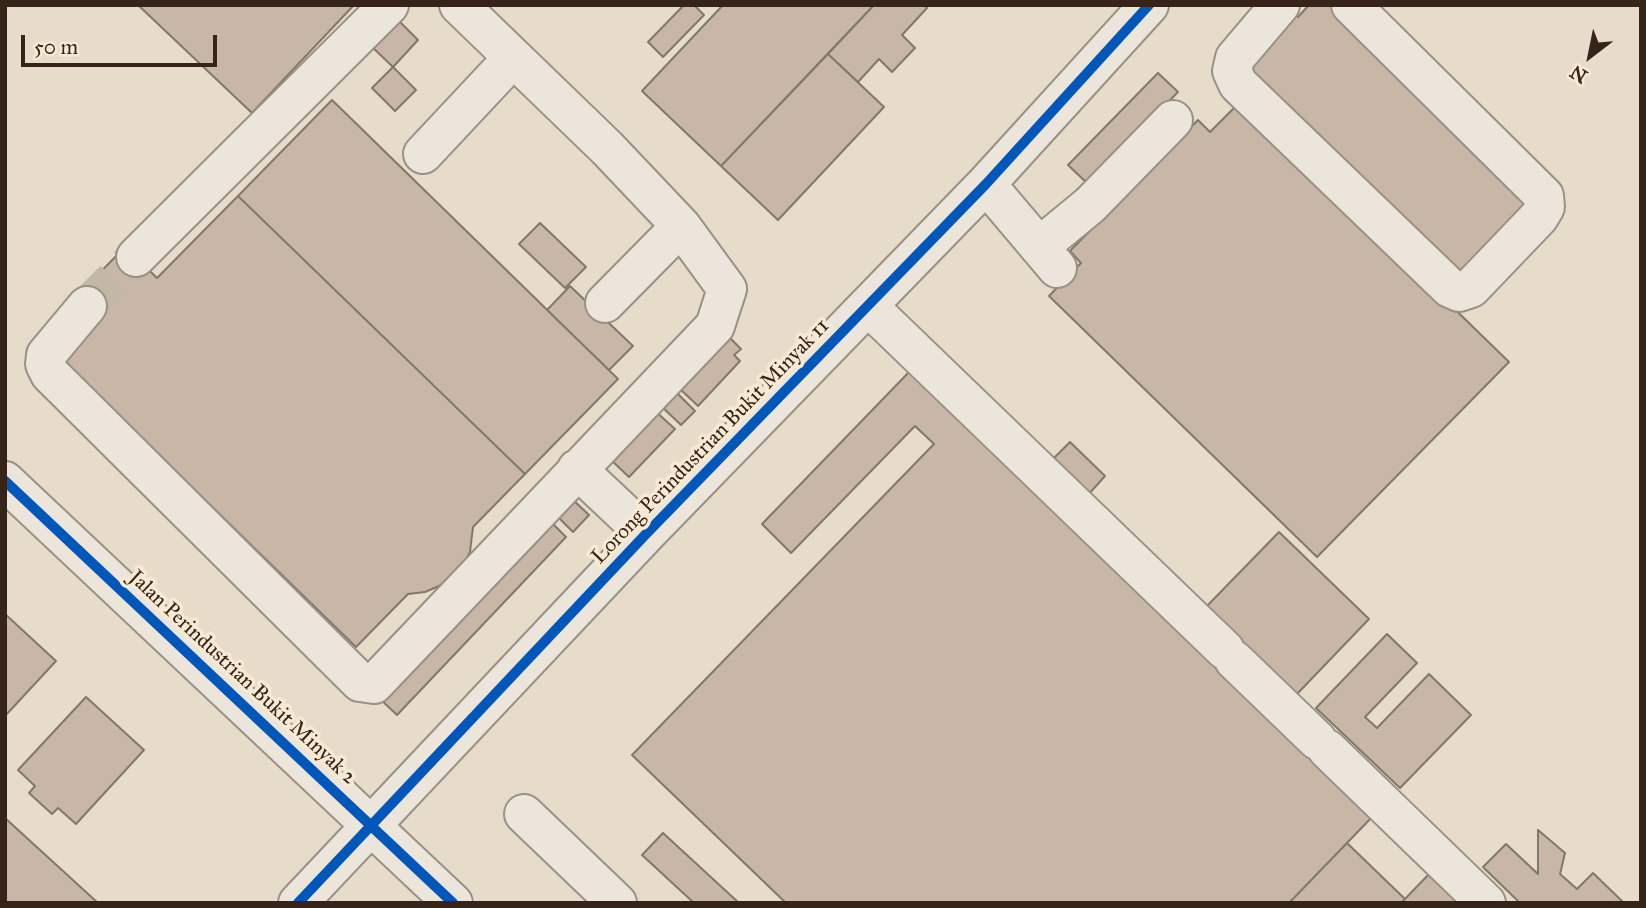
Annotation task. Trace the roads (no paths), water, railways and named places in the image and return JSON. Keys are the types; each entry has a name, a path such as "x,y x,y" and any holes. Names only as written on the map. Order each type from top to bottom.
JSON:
{"street":[{"path":"136,257 389,5"},
{"path":"87,306 46,355 45,364 50,374 360,682 374,684 715,326 727,289 681,226 607,148 459,5"},
{"name":"Lorong Perindustrian Bukit Minyak 11","path":"298,903 646,534 986,184 1149,5"},
{"path":"1280,5 1235,58 1232,71 1238,84 1450,288 1459,292 1471,288 1539,217 1545,207 1544,196 1351,5"},
{"path":"423,154 512,59"},
{"path":"986,184 1048,257 1090,205 1173,120"},
{"path":"605,303 681,226"},
{"path":"869,307 1486,903"},
{"path":"577,469 646,534"},
{"name":"Jalan Perindustrian Bukit Minyak 2","path":"5,481 453,903"},
{"path":"524,814 617,903"}],"tunnel":[{"path":"87,306 136,257"}]}
